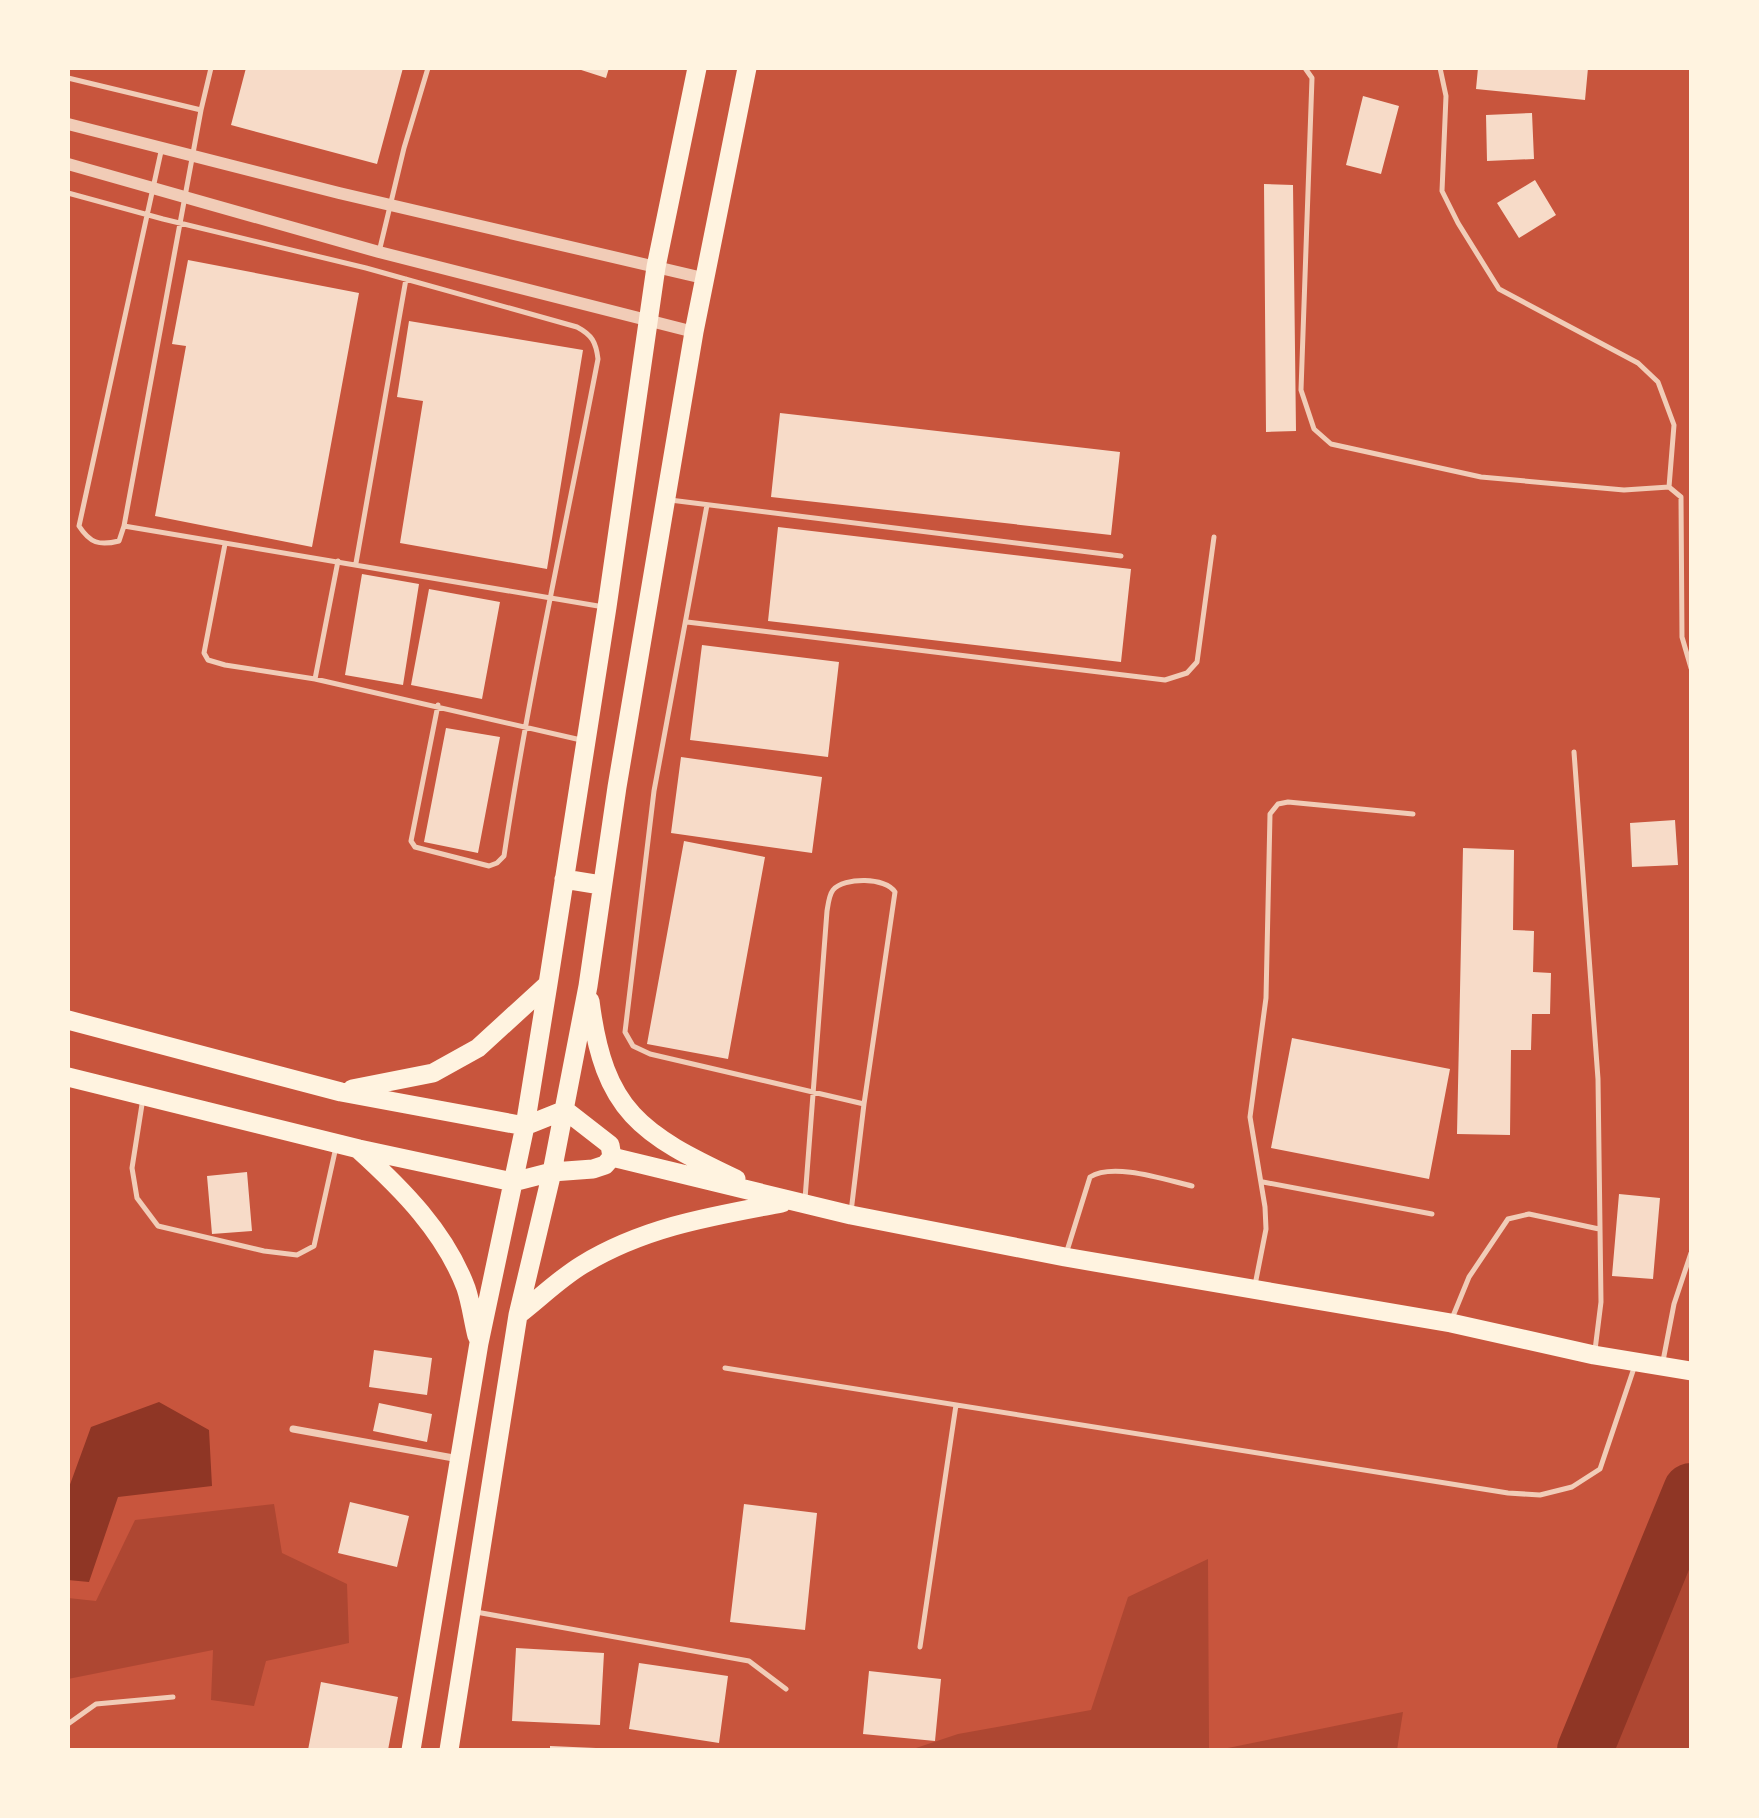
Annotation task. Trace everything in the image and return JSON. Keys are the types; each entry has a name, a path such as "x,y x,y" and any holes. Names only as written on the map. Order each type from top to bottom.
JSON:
{"highway":[{"path":"411,1750 479,1343 525,1125 607,607 647,321 697,68"},
{"path":"449,1750 518,1315 552,1172 588,986 601,885 694,332 747,68"},
{"path":"564,879 601,885"},
{"path":"341,1092 433,1073 478,1048 548,984"},
{"path":"588,986 593,1022 607,1075 620,1100 638,1123 672,1149 790,1201"},
{"path":"68,1020 341,1092 525,1125 565,1110"},
{"path":"68,1077 336,1144 513,1182 552,1172 593,1169 605,1165 612,1157"},
{"path":"565,1110 610,1145 612,1157"},
{"path":"359,1149 406,1193 432,1228 466,1287 479,1343"},
{"path":"612,1157 851,1215 1065,1257 1451,1323 1594,1355 1691,1371"},
{"path":"518,1315 580,1266 613,1248 678,1222 790,1201"}],"street":[{"path":"68,124 704,278"},
{"path":"68,164 379,252 694,332"},
{"path":"293,1429 460,1459"}],"lane":[{"path":"162,146 79,526 87,539 98,545 119,541 124,526 184,195 211,68"},
{"path":"379,252 428,68"},
{"path":"1305,68 1312,78 1301,390 1314,429 1331,444 1481,477 1624,490 1669,487 1681,497 1691,496"},
{"path":"1440,68 1446,96 1442,191 1458,223 1499,289 1638,363 1658,383 1674,425 1669,487"},
{"path":"68,78 201,110"},
{"path":"68,193 406,278 577,327 596,343 598,359 552,598 523,724 504,856 489,866 415,847 411,841 438,705"},
{"path":"356,563 406,278"},
{"path":"1681,497 1682,637 1691,668"},
{"path":"667,499 1121,556"},
{"path":"707,505 654,791 625,1032 633,1046 650,1054 811,1094 864,1104"},
{"path":"124,526 607,607"},
{"path":"687,622 1165,680 1187,673 1197,662 1214,537"},
{"path":"225,544 204,653 208,660 438,705 585,741"},
{"path":"316,679 338,561"},
{"path":"1574,752 1598,1079 1601,1302 1594,1355"},
{"path":"1255,1288 1266,1229 1263,1182 1250,1117 1266,998 1270,814 1278,804 1288,802 1413,814"},
{"path":"790,1201 811,1094 821,964 831,891 841,884 881,880 890,884 895,892 864,1104 851,1215"},
{"path":"143,1096 132,1168 137,1198 158,1226 264,1251 297,1255 314,1246 336,1144"},
{"path":"1065,1257 1090,1177 1099,1171 1116,1170 1192,1186"},
{"path":"1263,1182 1432,1214"},
{"path":"1451,1323 1469,1277 1508,1219 1529,1214 1599,1229"},
{"path":"1661,1367 1674,1304 1691,1253"},
{"path":"725,1368 1508,1493 1540,1494 1573,1487 1600,1469 1637,1362"},
{"path":"920,1647 956,1405"},
{"path":"473,1612 749,1661 786,1689"},
{"path":"68,1724 96,1704 173,1697"}],"shaded area":[{"path":"159,1402 209,1430 212,1486 118,1497 89,1582 68,1580 68,1490 91,1427"},
{"path":"274,1504 282,1553 347,1584 349,1643 266,1661 254,1706 211,1700 213,1650 68,1679 68,1598 96,1601 135,1520"},
{"path":"1691,1556 1691,1750 1611,1750"},
{"path":"1208,1559 1209,1750 910,1750 958,1734 1091,1710 1128,1597"},
{"path":"1403,1712 1397,1750 1218,1750"}],"building":[{"path":"246,68 403,68 377,164 231,125"},
{"path":"575,68 609,68 606,78"},
{"path":"1478,68 1588,68 1585,100 1476,89"},
{"path":"1363,96 1399,106 1381,174 1346,165"},
{"path":"1532,113 1534,159 1487,161 1486,115"},
{"path":"1535,180 1556,215 1519,238 1497,203"},
{"path":"1264,184 1293,185 1296,431 1266,432"},
{"path":"188,260 359,293 312,547 155,516 186,346 172,344"},
{"path":"409,321 583,350 547,569 400,543 423,401 397,397"},
{"path":"780,413 1120,452 1111,535 771,497"},
{"path":"778,527 1131,569 1121,662 768,621"},
{"path":"362,574 419,584 403,685 345,675"},
{"path":"429,589 500,602 482,699 411,685"},
{"path":"702,645 839,662 828,757 690,740"},
{"path":"446,728 500,737 478,853 424,842"},
{"path":"681,757 822,777 812,853 671,833"},
{"path":"1675,820 1678,865 1632,867 1630,823"},
{"path":"684,841 765,857 728,1059 647,1044"},
{"path":"1463,848 1514,850 1513,930 1534,931 1533,972 1551,973 1550,1014 1532,1014 1531,1050 1511,1050 1510,1135 1457,1134"},
{"path":"1292,1038 1450,1069 1429,1179 1271,1148"},
{"path":"247,1172 252,1231 212,1234 207,1176"},
{"path":"1619,1194 1660,1198 1653,1279 1612,1276"},
{"path":"374,1350 432,1358 427,1395 369,1387"},
{"path":"379,1403 432,1414 427,1442 373,1431"},
{"path":"350,1502 409,1516 397,1567 338,1553"},
{"path":"744,1504 817,1513 805,1630 730,1622"},
{"path":"516,1648 604,1653 600,1725 512,1721"},
{"path":"639,1663 728,1676 719,1743 629,1729"},
{"path":"869,1671 941,1679 935,1741 863,1734"},
{"path":"321,1682 398,1697 388,1750 308,1750"},
{"path":"550,1746 596,1748 596,1750 550,1750"}],"waterway":[{"path":"1585,1750 1691,1491"}]}
